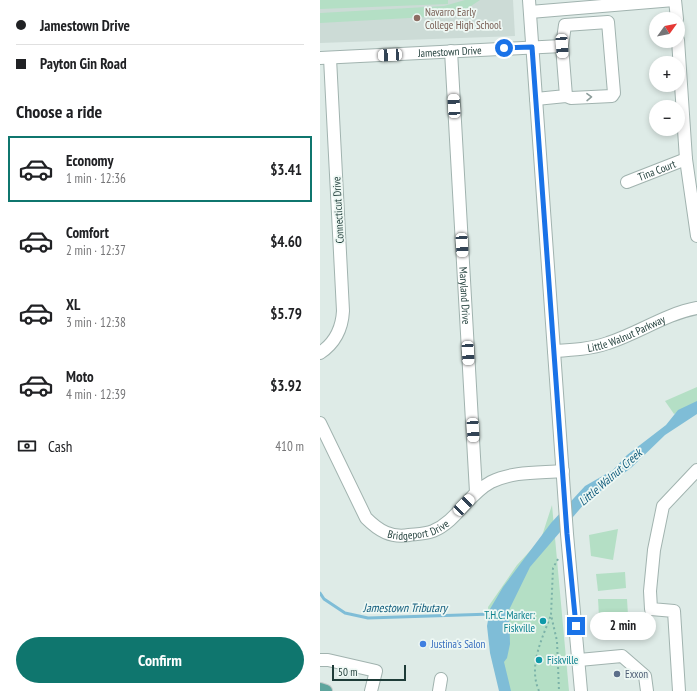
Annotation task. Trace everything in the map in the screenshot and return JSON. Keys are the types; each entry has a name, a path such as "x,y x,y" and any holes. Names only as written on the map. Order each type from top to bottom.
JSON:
{"main road":[{"path":"320,689 326,691"}],"street":[{"path":"581,691 567,534 529,6 565,9 674,0 676,12"},
{"path":"536,99 566,96 571,98 612,96 614,93 607,6"},
{"path":"589,7 590,23"},
{"path":"565,9 565,25 562,46 566,96"},
{"path":"565,25 608,22"},
{"name":"Jamestown Drive","path":"325,58 562,46"},
{"path":"679,48 686,159 697,236"},
{"name":"Maryland Drive","path":"450,51 476,492"},
{"name":"Connecticut Drive","path":"320,353 338,334 343,311 325,58"},
{"name":"Tina Court","path":"627,182 686,159"},
{"name":"Little Walnut Parkway","path":"554,351 586,349 608,343 661,319 697,308"},
{"name":"Bridgeport Drive","path":"320,423 366,518 376,528 388,535 406,536 434,530 454,516 476,492 492,482 505,477 563,471"},
{"path":"679,691 674,611 651,609 650,591 654,550 663,506 697,470"},
{"path":"579,660 622,656 645,676 647,691"},
{"path":"320,660 328,660 376,671 371,691"},
{"path":"439,691 441,679"}],"path":[{"path":"558,559 553,568 551,615 557,642 559,691"},
{"path":"539,691 535,674 536,657 551,615"}],"shaded area":[{"name":"Navarro Early College High School","path":"320,0 513,0 515,36 320,43"}],"green space":[{"path":"320,0 448,0 448,4 320,9"},
{"path":"465,0 480,0 462,12 445,16 320,23 320,13 444,6"},
{"path":"697,387 697,405 674,414 665,401"},
{"path":"552,505 569,691 502,691 493,665 488,607 517,565 541,539"},
{"path":"618,529 613,560 591,556 589,535"},
{"path":"625,572 626,588 598,591 596,574"},
{"path":"598,599 627,599 628,615 599,616"}],"water":[{"name":"Little Walnut Creek","path":"697,401 697,414 665,435 632,467 585,503 530,567 509,610 510,644 507,658 504,662 511,691 499,691 490,653 487,626 490,609 503,587 551,523 585,486 613,470 627,455 666,425 678,410"}],"waterway":[{"name":"Jamestown Tributary","path":"320,593 324,599 345,613 368,618 492,614"}],"place":[{"name":"Navarro Early College High School","path":"417,18"},
{"name":"T.H.C. Marker: Fiskville","path":"543,621"},
{"name":"Justina's Salon","path":"423,644"},
{"name":"Fiskville","path":"539,660"},
{"name":"Exxon","path":"617,674"}],"route":[{"path":"504,48 532,47 567,534 576,626"}]}
